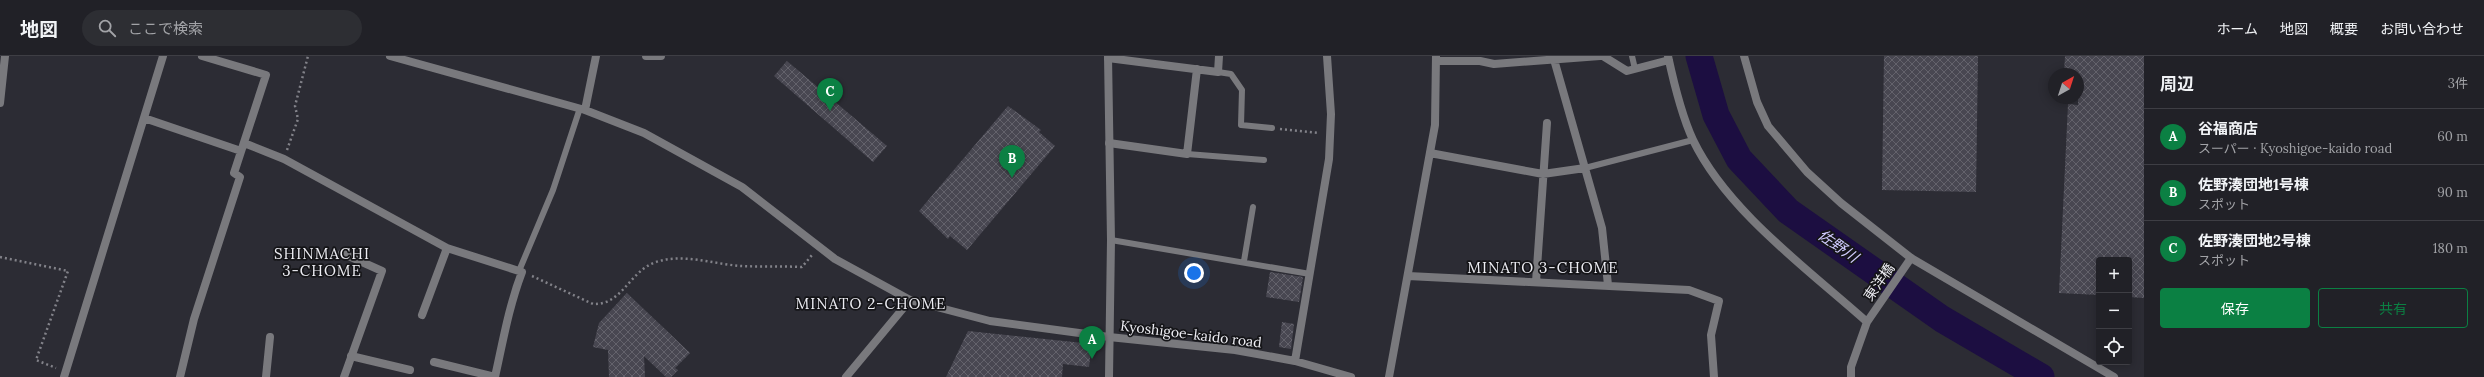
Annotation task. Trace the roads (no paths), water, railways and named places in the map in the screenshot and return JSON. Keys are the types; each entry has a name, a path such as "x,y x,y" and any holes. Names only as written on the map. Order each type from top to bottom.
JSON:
{"street":[{"path":"0,103 5,56"},
{"path":"65,375 163,56"},
{"path":"180,377 194,320 240,177 234,173 246,129 266,75 202,56"},
{"name":"Kyoshigoe-kaido road","path":"390,56 416,60 582,109 644,133 742,187 835,259 910,300 990,321 1109,337 1235,350 1295,361 1351,377"},
{"path":"582,109 596,56"},
{"path":"646,56 661,56"},
{"path":"1109,377 1111,240 1108,57 1218,72 1219,56"},
{"path":"1295,361 1329,159 1330,134 1328,56"},
{"path":"1389,377 1436,125 1436,58 1480,61 1494,64 1554,58 1601,56 1627,71 1668,58 1676,92 1693,140 1713,175 1728,194 1756,224 1868,320"},
{"path":"1744,56 1757,102 1768,126 1802,166 1841,203 1910,259 2114,377"},
{"path":"1554,58 1602,228 1608,285"},
{"path":"1109,143 1187,154 1198,70"},
{"path":"144,118 284,159 447,248 520,271 509,306 508,323 495,377 434,362"},
{"path":"1536,282 1542,174 1547,123"},
{"path":"1430,153 1542,174 1585,168"},
{"path":"422,315 447,248"},
{"path":"342,253 382,271 344,377"},
{"name":"東洋橋","path":"1851,377 1851,367 1868,320 1910,259"},
{"path":"1408,276 1689,290 1719,301 1711,335 1714,377"},
{"path":"846,377 910,300"},
{"path":"266,377 270,337"},
{"path":"351,356 410,370"}],"lane":[{"path":"1632,56 1635,69"},
{"path":"1218,72 1231,74 1242,90 1242,125 1272,128"},
{"path":"520,271 553,190 582,109"},
{"path":"1585,168 1693,140"},
{"path":"1187,154 1264,160"},
{"path":"1244,261 1253,207"},
{"path":"1111,240 1244,261 1310,274"}],"waterway":[{"name":"佐野川","path":"1699,56 1716,115 1739,159 1788,211 1942,319 2041,377"}],"place":[{"name":"佐野湊団地2号棟","path":"830,111"},
{"name":"佐野湊団地1号棟","path":"1012,178"},
{"name":"谷福商店","path":"1092,359"}],"district":[{"name":"SHINMACHI 3-CHOME","path":"322,262"},
{"name":"MINATO 3-CHOME","path":"1543,268"},
{"name":"MINATO 2-CHOME","path":"871,304"}]}
